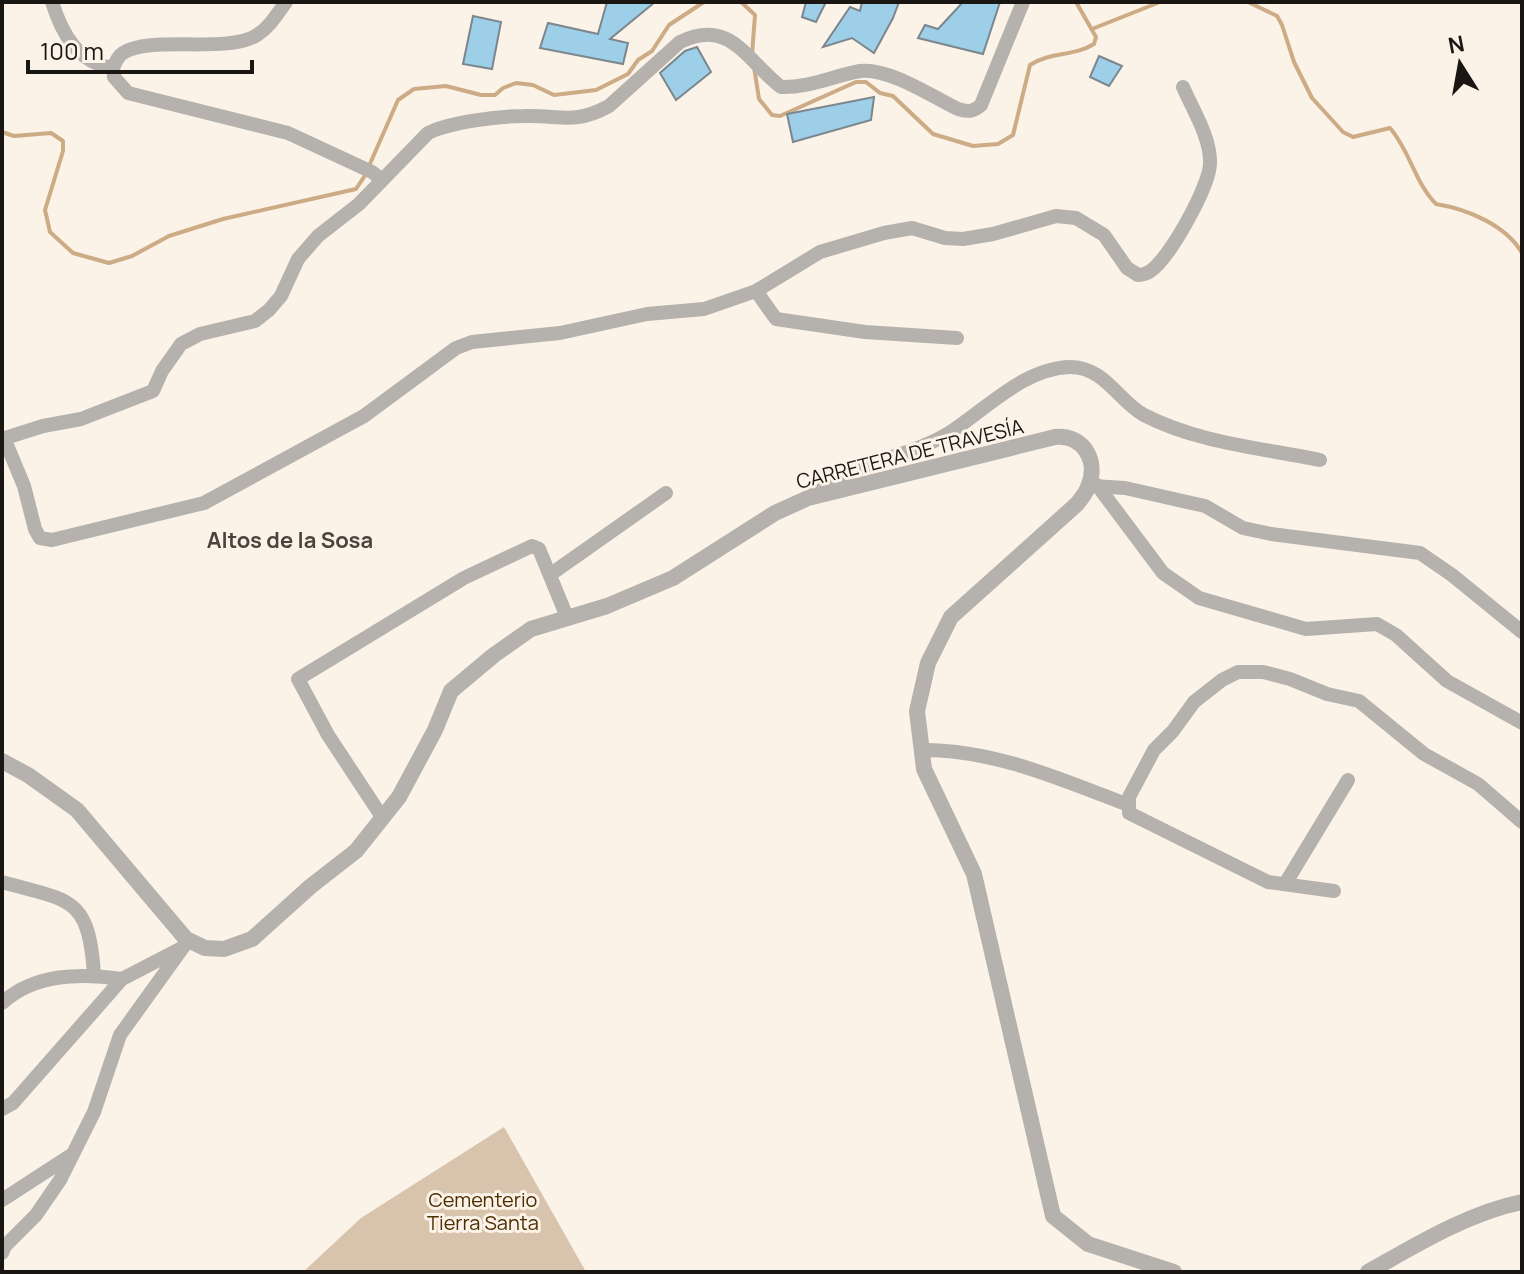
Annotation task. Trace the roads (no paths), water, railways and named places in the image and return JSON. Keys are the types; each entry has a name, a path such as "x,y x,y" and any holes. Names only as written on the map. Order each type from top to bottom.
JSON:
{"street":[{"path":"52,2 67,36 81,55 95,66 113,68"},
{"path":"286,2 268,26 255,37 140,47 123,53 113,68 114,77 128,93 288,133 376,176"},
{"path":"1023,2 981,105 975,111 958,109 887,74 864,70 799,88 781,87 732,40 716,35 693,36 680,42 596,114 562,119 510,116 441,126 376,176 359,204 318,236 298,259 281,296 255,321 200,334 181,344 162,371 153,391 81,419 3,438 24,486 35,529 40,538 52,540 204,503 364,416 456,348 472,342 560,333 647,314 704,309 756,291 820,252 884,233 912,228 945,238 963,239 1056,216 1076,218 1104,235 1127,268 1138,275 1148,273 1162,261 1208,178 1208,150 1183,87"},
{"path":"756,291 776,319 865,332 957,338"},
{"path":"808,498 838,477 948,434 1041,373 1071,367 1088,370 1111,384 1142,414 1165,424 1201,437 1320,460"},
{"name":"CARRETERA DE TRAVESÍA","path":"185,943 224,949 252,939 356,851 399,797 435,730 451,691 531,629 607,606 673,578 775,513 808,498 1064,436 1075,439 1085,447 1091,460 1093,486"},
{"path":"1093,486 1125,488 1205,506 1243,528 1271,534 1420,553 1522,632"},
{"path":"1093,486 1163,573 1199,598 1306,629 1377,624 1396,635 1447,681 1522,723"},
{"path":"1093,486 951,617 928,663 917,711 921,750 924,769 974,874 1053,1216 1088,1244 1174,1272"},
{"path":"551,574 666,493"},
{"path":"382,817 328,735 298,679 464,578 532,546 539,549 567,617"},
{"path":"1334,891 1268,882 1129,813 1129,797 1154,750 1173,731 1194,702 1222,680 1238,672 1263,672 1327,694 1359,701 1424,754 1478,784 1522,822"},
{"path":"921,750 948,750 996,760 1048,774 1128,805"},
{"path":"2,761 28,775 77,810 185,943"},
{"path":"1285,884 1348,780"},
{"path":"2,882 66,900 84,918 92,945 94,975"},
{"path":"2,1109 13,1103 122,979 185,943"},
{"path":"2,1253 5,1246 36,1215 60,1180 94,1112 120,1035 185,943"},
{"path":"2,1003 12,994 58,976 94,975 122,979"},
{"path":"2,1200 70,1155"},
{"path":"1368,1272 1421,1243 1499,1207 1522,1202"}],"waterway":[{"path":"369,166 398,100 414,89 446,86 481,95 495,95 516,83 533,85 554,95 596,90 628,74 638,60 652,51 669,25 704,2"},
{"path":"741,2 755,15 752,55"},
{"path":"754,67 759,99 772,115 780,116 856,82 866,82 880,93 893,96 933,134 973,146 998,144 1013,135 1030,65 1094,44 1096,37 1076,2"},
{"path":"1092,29 1160,2"},
{"path":"1248,2 1277,16 1294,62 1312,98 1343,132 1353,137 1390,128 1436,204 1485,220 1506,234 1522,253"},
{"path":"2,132 14,136 51,133 63,141 63,151 45,210 50,232 73,253 109,263 132,256 169,236 223,219 356,189 366,174"}],"district":[{"name":"Altos de la Sosa","path":"290,540"}],"park label":[{"name":"Cementerio Tierra Santa","path":"483,1212"}]}
